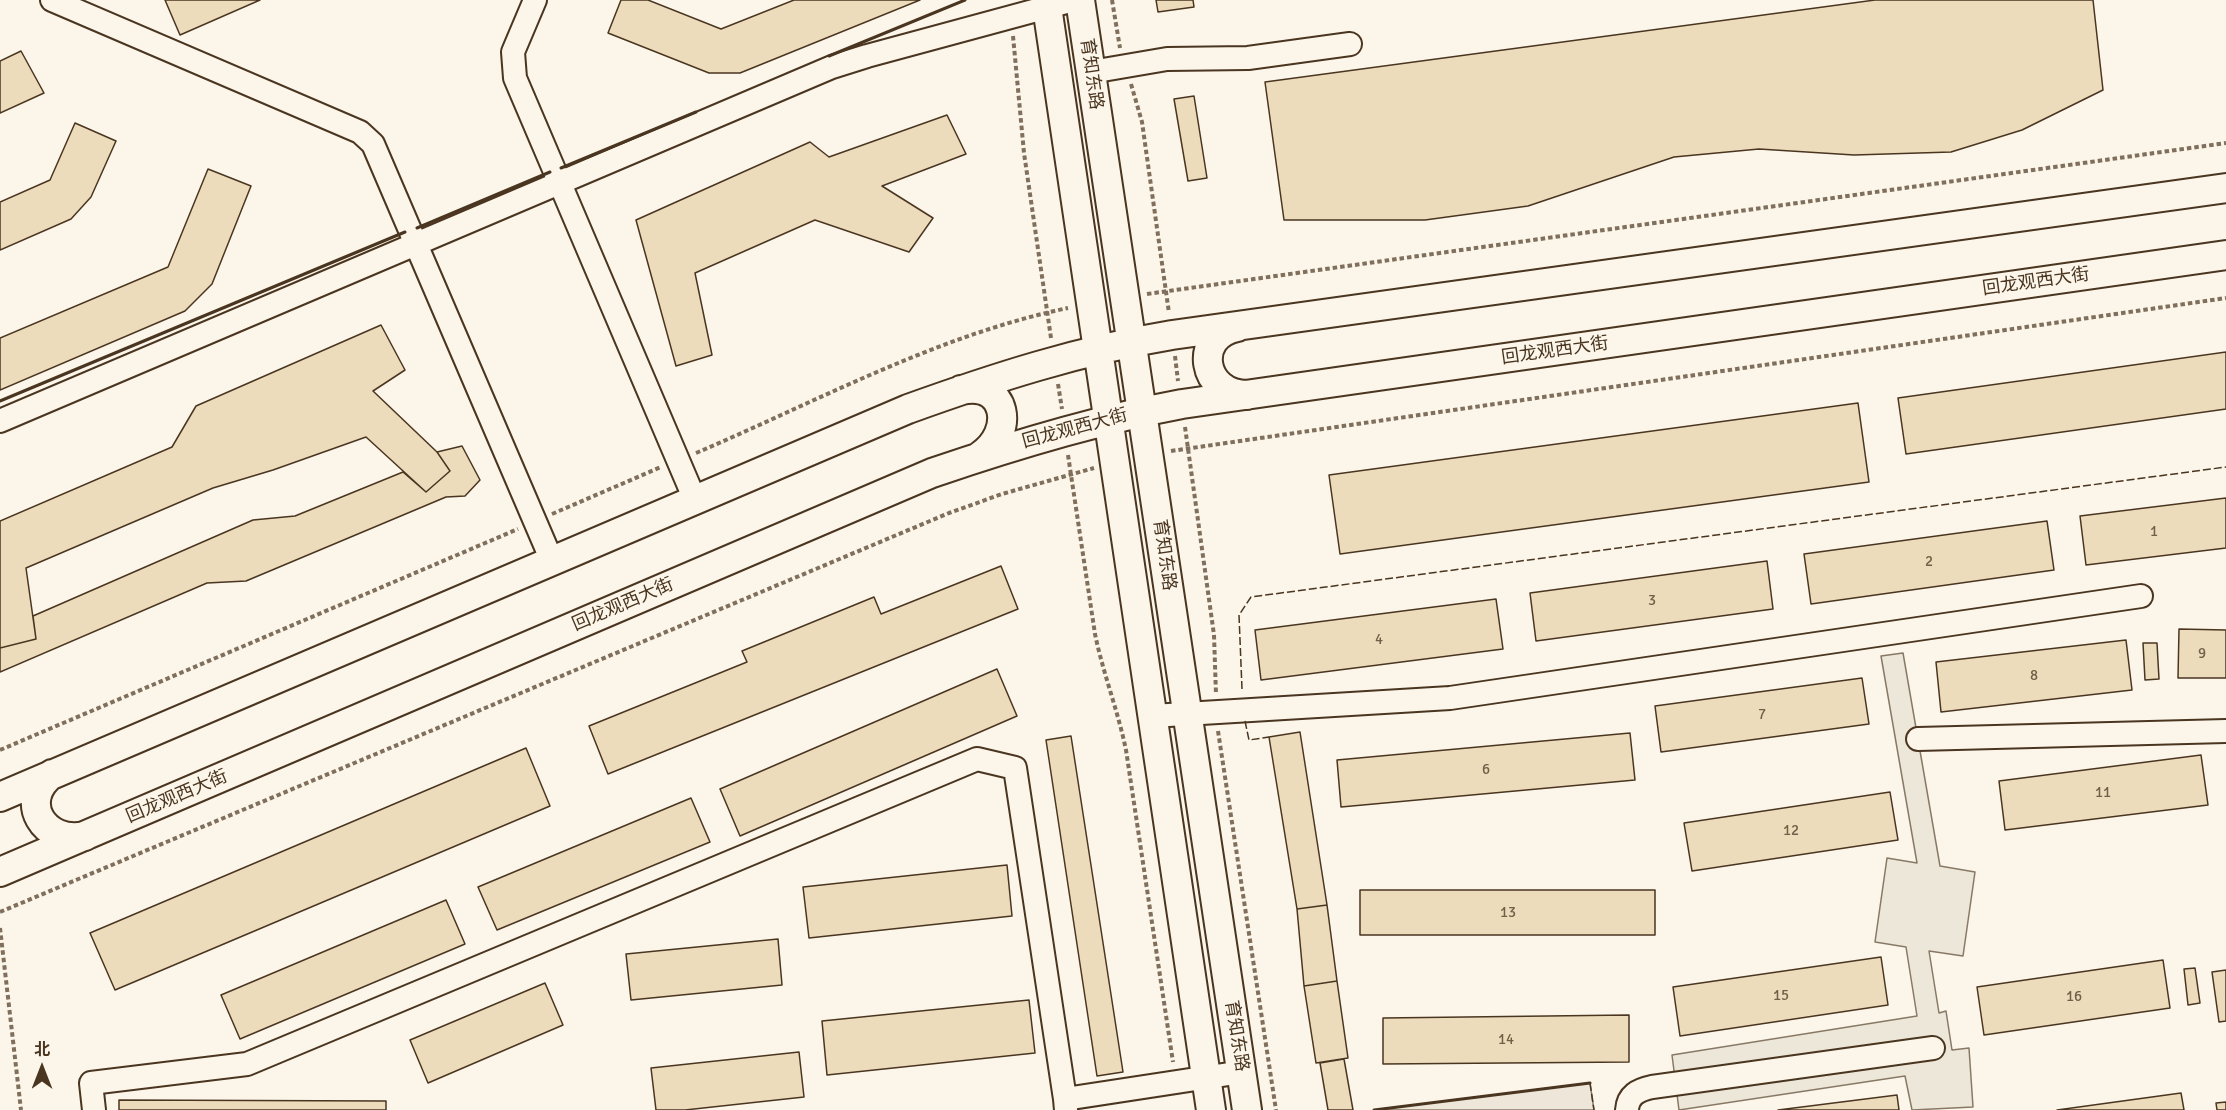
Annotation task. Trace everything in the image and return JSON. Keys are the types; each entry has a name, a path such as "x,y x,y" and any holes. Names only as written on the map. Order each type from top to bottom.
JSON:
{"main road":[{"name":"育知东路","path":"1080,0 1247,1110"},
{"name":"育知东路","path":"1046,4 1211,1110"},
{"path":"0,797 908,409 1035,365 1098,349 1172,335 2226,189"},
{"name":"回龙观西大街","path":"0,872 932,473 1043,436 1108,419 1182,404 2226,255"},
{"path":"1239,326 1226,330 1215,340 1209,353 1208,367 1220,386 1234,393 1250,394"},
{"path":"961,390 974,388 987,393 998,403 1004,416 998,438 987,452 980,456"},
{"path":"52,774 43,783 38,795 37,809 41,823 61,836 87,835"}],"street":[{"path":"52,0 360,132 374,144 552,561"},
{"path":"535,0 513,52 515,78 695,500"},
{"path":"0,421 832,67 1010,17 1046,4 1074,0"},
{"path":"1091,72 1167,59 1248,58 1350,44"},
{"path":"1152,716 1450,698 2141,596"},
{"path":"1918,739 2226,731"},
{"path":"94,1110 91,1083 247,1064 977,759 1015,768 1066,1105 1242,1072"},
{"path":"1627,1110 1628,1102 1637,1091 1652,1087 1933,1048"}],"path":[{"path":"1112,0 1117,37 1142,122 1214,635 1218,741 1276,1110"},
{"path":"1010,17 1024,153 1042,280"},
{"path":"1186,288 2226,143"},
{"path":"1206,446 2226,298"},
{"path":"0,750 915,357 1027,319"},
{"path":"0,912 949,513 1045,480"},
{"path":"1074,491 1095,634 1101,662 1121,723 1126,750 1176,1083"},
{"path":"0,928 21,1110"}],"shaded area":[{"path":"1903,653 1940,866 1975,872 1963,956 1929,951 1939,1013 1946,1011 1952,1050 1969,1048 1973,1107 1912,1110 1905,1076 1679,1110 1672,1055 1917,1016 1906,947 1875,942 1887,858 1917,863 1881,656"},
{"path":"1590,1083 1594,1110 1374,1110"}],"building":[{"path":"165,0 260,0 180,35"},
{"path":"621,0 648,0 721,29 794,0 920,0 740,73 709,73 608,33"},
{"path":"1156,0 1193,0 1194,7 1158,12"},
{"path":"1875,0 2093,0 2103,90 2022,130 1951,152 1854,155 1759,149 1674,157 1528,206 1425,220 1284,220 1265,82"},
{"path":"21,51 44,93 0,113 0,61"},
{"path":"1194,96 1207,178 1188,181 1174,99"},
{"path":"947,115 966,154 882,186 933,218 909,252 815,220 695,273 712,355 676,366 636,220 810,142 829,157"},
{"path":"75,123 116,141 91,197 71,219 0,250 0,202 50,180"},
{"path":"208,169 251,186 212,284 185,311 0,390 0,338 168,267"},
{"path":"381,325 405,370 373,391 437,452 450,471 426,492 366,437 273,470 213,488 26,568 36,639 0,648 0,521 172,447 196,406"},
{"path":"2226,352 2226,409 1906,454 1898,398"},
{"path":"1858,403 1869,482 1340,554 1329,475"},
{"path":"462,446 480,480 465,496 446,497 246,581 207,583 0,672 0,648 36,639 33,616 253,520 295,516 403,472 426,492 450,471 437,452"},
{"path":"2226,498 2226,548 2086,565 2080,516"},
{"path":"2047,521 2054,570 1811,604 1804,554"},
{"path":"1767,561 1773,609 1536,641 1530,593"},
{"path":"1001,566 1018,609 608,774 589,726 747,662 742,651 874,597 881,614"},
{"path":"1496,599 1503,649 1261,680 1255,630"},
{"path":"2179,629 2226,630 2226,678 2178,678"},
{"path":"2126,640 2132,690 1941,712 1936,662"},
{"path":"2143,643 2157,643 2159,679 2145,680"},
{"path":"997,669 1017,716 740,836 720,789"},
{"path":"1862,678 1869,724 1661,752 1655,706"},
{"path":"1300,732 1327,905 1297,909 1269,737"},
{"path":"1630,733 1635,780 1341,807 1337,760"},
{"path":"1071,736 1123,1072 1097,1076 1046,740"},
{"path":"526,748 550,806 115,990 90,933"},
{"path":"2201,755 2208,805 2005,830 1999,781"},
{"path":"1890,792 1898,840 1692,871 1684,823"},
{"path":"691,798 710,842 497,930 478,887"},
{"path":"1007,865 1012,916 809,938 803,887"},
{"path":"1360,890 1655,890 1655,935 1360,935"},
{"path":"446,900 465,944 240,1039 221,995"},
{"path":"1327,905 1337,981 1304,986 1297,909"},
{"path":"778,939 782,985 631,1000 626,954"},
{"path":"1881,957 1888,1005 1680,1036 1673,987"},
{"path":"2163,960 2170,1008 1984,1035 1977,987"},
{"path":"2195,968 2200,1003 2188,1005 2184,969"},
{"path":"2226,970 2226,1021 2219,1022 2212,972"},
{"path":"1337,981 1348,1058 1316,1063 1304,986"},
{"path":"545,983 563,1025 428,1083 410,1040"},
{"path":"1029,1000 1035,1053 827,1075 822,1021"},
{"path":"1629,1015 1629,1062 1383,1064 1383,1018"},
{"path":"799,1052 804,1097 685,1110 656,1110 651,1068"},
{"path":"1344,1059 1353,1110 1328,1110 1320,1063"},
{"path":"2181,1093 2184,1110 2057,1110"},
{"path":"1897,1095 1899,1110 1778,1110"},
{"path":"119,1100 386,1101 386,1110 119,1110"},
{"path":"2226,1102 2226,1110 2217,1110 2216,1103"}],"fence":[{"path":"1242,689 1239,615 1251,597 2226,467"},
{"path":"1245,721 1249,740 1269,737"},
{"path":"1590,1083 1594,1110"}],"wall":[{"path":"829,56 965,0"},
{"path":"561,168 696,112"},
{"path":"417,228 550,172"},
{"path":"0,401 405,232"},
{"path":"1374,1110 1590,1083"}]}
